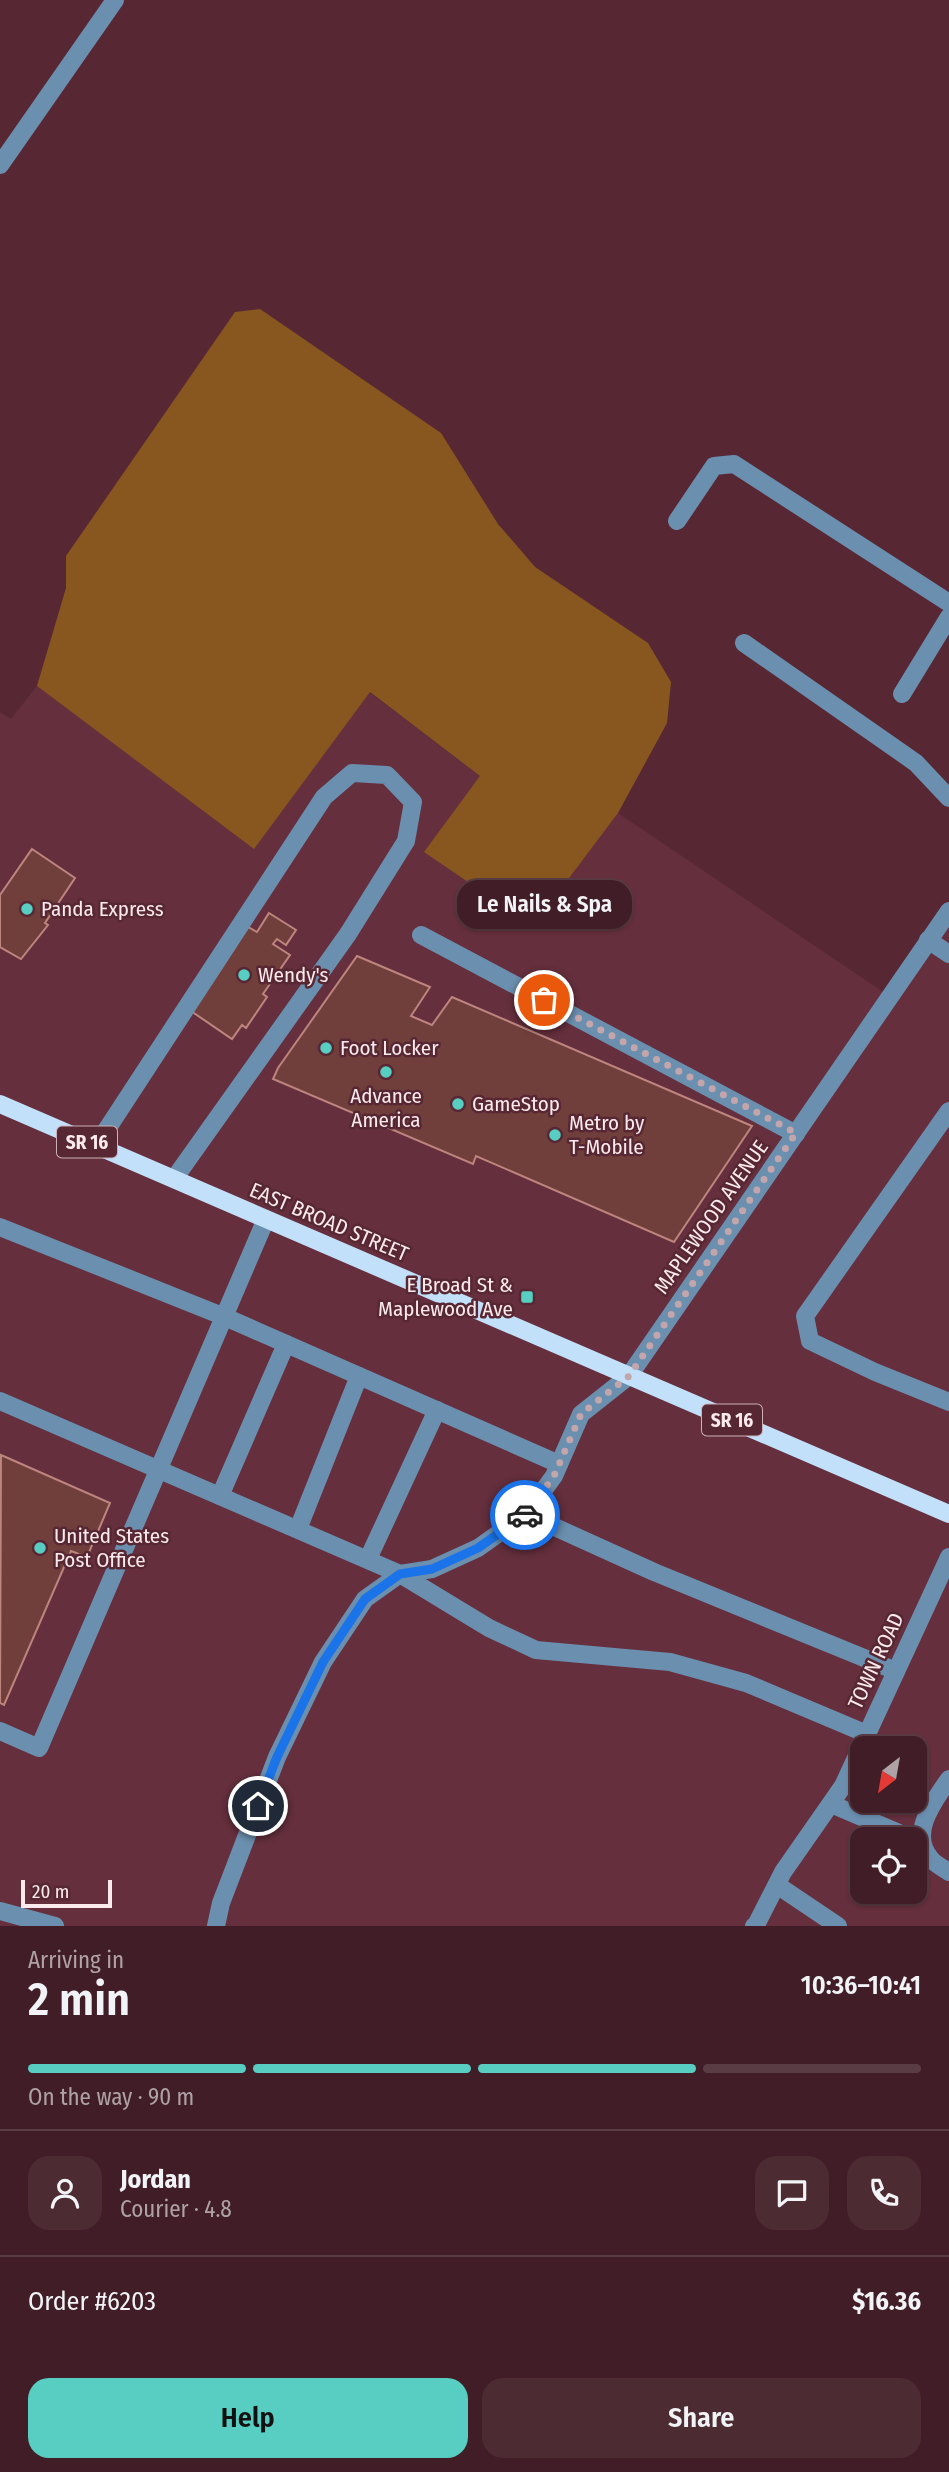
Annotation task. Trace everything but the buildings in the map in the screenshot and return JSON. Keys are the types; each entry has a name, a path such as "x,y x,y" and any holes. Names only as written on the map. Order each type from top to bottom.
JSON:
{"main road":[{"name":"EAST BROAD STREET","path":"0,1104 949,1514"}],"street":[{"path":"0,165 115,0"},
{"path":"677,521 714,466 734,464 949,603"},
{"path":"902,694 949,617"},
{"path":"744,643 916,763 949,798"},
{"path":"96,1146 324,797 352,773 387,775 413,802 406,841 348,934 174,1179"},
{"name":"MAPLEWOOD AVENUE","path":"400,1574 432,1569 478,1548 526,1514 554,1476 581,1414 629,1376 949,911"},
{"path":"421,935 796,1133"},
{"path":"928,940 949,954"},
{"path":"949,1111 805,1316 810,1341 875,1372 949,1402"},
{"path":"0,1731 39,1748 265,1219"},
{"path":"0,1227 225,1317 559,1464"},
{"path":"220,1496 286,1344"},
{"path":"298,1529 359,1376"},
{"path":"0,1401 368,1559 400,1574 489,1628 536,1650 670,1662 746,1683 867,1734"},
{"path":"368,1559 437,1410"},
{"path":"526,1514 654,1572 897,1671"},
{"name":"TOWN ROAD","path":"754,1926 783,1872 843,1786 949,1556"},
{"path":"216,1926 221,1903 277,1757 323,1662 365,1599 400,1574"},
{"path":"922,1827 949,1779"},
{"path":"831,1804 884,1827"},
{"path":"927,1854 949,1872"},
{"path":"777,1885 838,1926"},
{"path":"0,1911 55,1926"}],"shaded area":[{"path":"260,309 441,433 498,524 535,567 648,643 671,682 667,723 618,813 533,926 424,852 480,776 370,692 254,849 37,686 66,588 66,556 235,312"},
{"path":"37,686 254,848 369,692 480,776 533,925 618,813 889,996 949,910 949,1926 0,1926 0,712 11,719"}],"way so far":[{"path":"525,1515 554,1476 581,1414 629,1376 796,1133 544,1000"}],"place":[{"name":"Panda Express","path":"27,909"},
{"name":"Wendy's","path":"244,975"},
{"name":"Le Nails & Spa","path":"544,1000"},
{"name":"Foot Locker","path":"326,1048"},
{"name":"Advance America","path":"386,1072"},
{"name":"GameStop","path":"458,1104"},
{"name":"Metro by T-Mobile","path":"555,1135"},
{"name":"E Broad St & Maplewood Ave","path":"527,1297"},
{"name":"United States Post Office","path":"40,1548"}],"route":[{"path":"258,1806 277,1757 323,1662 365,1599 400,1574 432,1569 478,1548 525,1515"}]}
